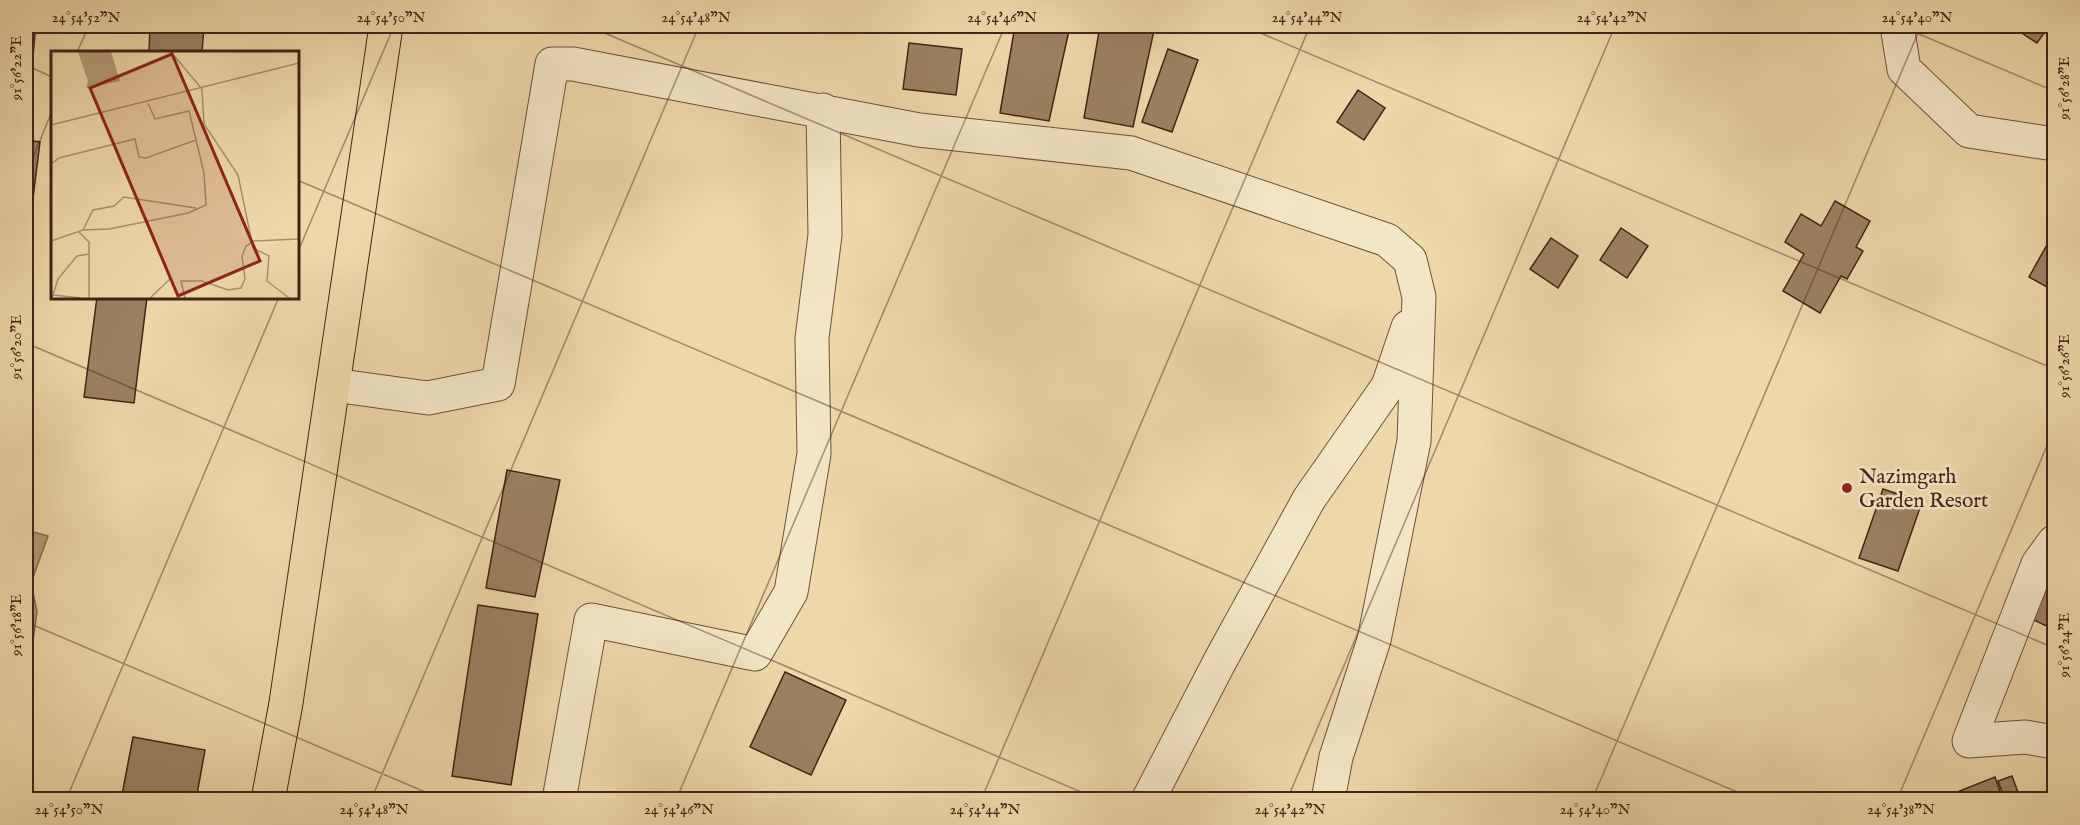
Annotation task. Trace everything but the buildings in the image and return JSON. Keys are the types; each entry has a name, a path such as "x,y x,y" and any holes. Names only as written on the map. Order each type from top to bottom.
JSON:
{"highway":[{"path":"268,800 286,703 386,26"}],"street":[{"path":"1897,26 1904,69 1970,131 2055,144"},
{"path":"333,385 428,398 498,384 552,64 573,64 919,130 1131,153 1387,240 1410,261 1419,297 1414,441 1374,640 1336,757 1328,800"},
{"path":"559,800 591,620 756,654 791,592 814,454 812,338 825,235 823,110"},
{"path":"1148,800 1220,661 1309,499 1388,386 1419,297"},
{"path":"2055,542 2038,564 1969,741 2025,737 2055,742"}],"shaded area":[{"path":"26,530 48,536 31,583 37,611 33,641 26,663"}],"place":[{"name":"Nazimgarh Garden Resort","path":"1847,488"}]}
